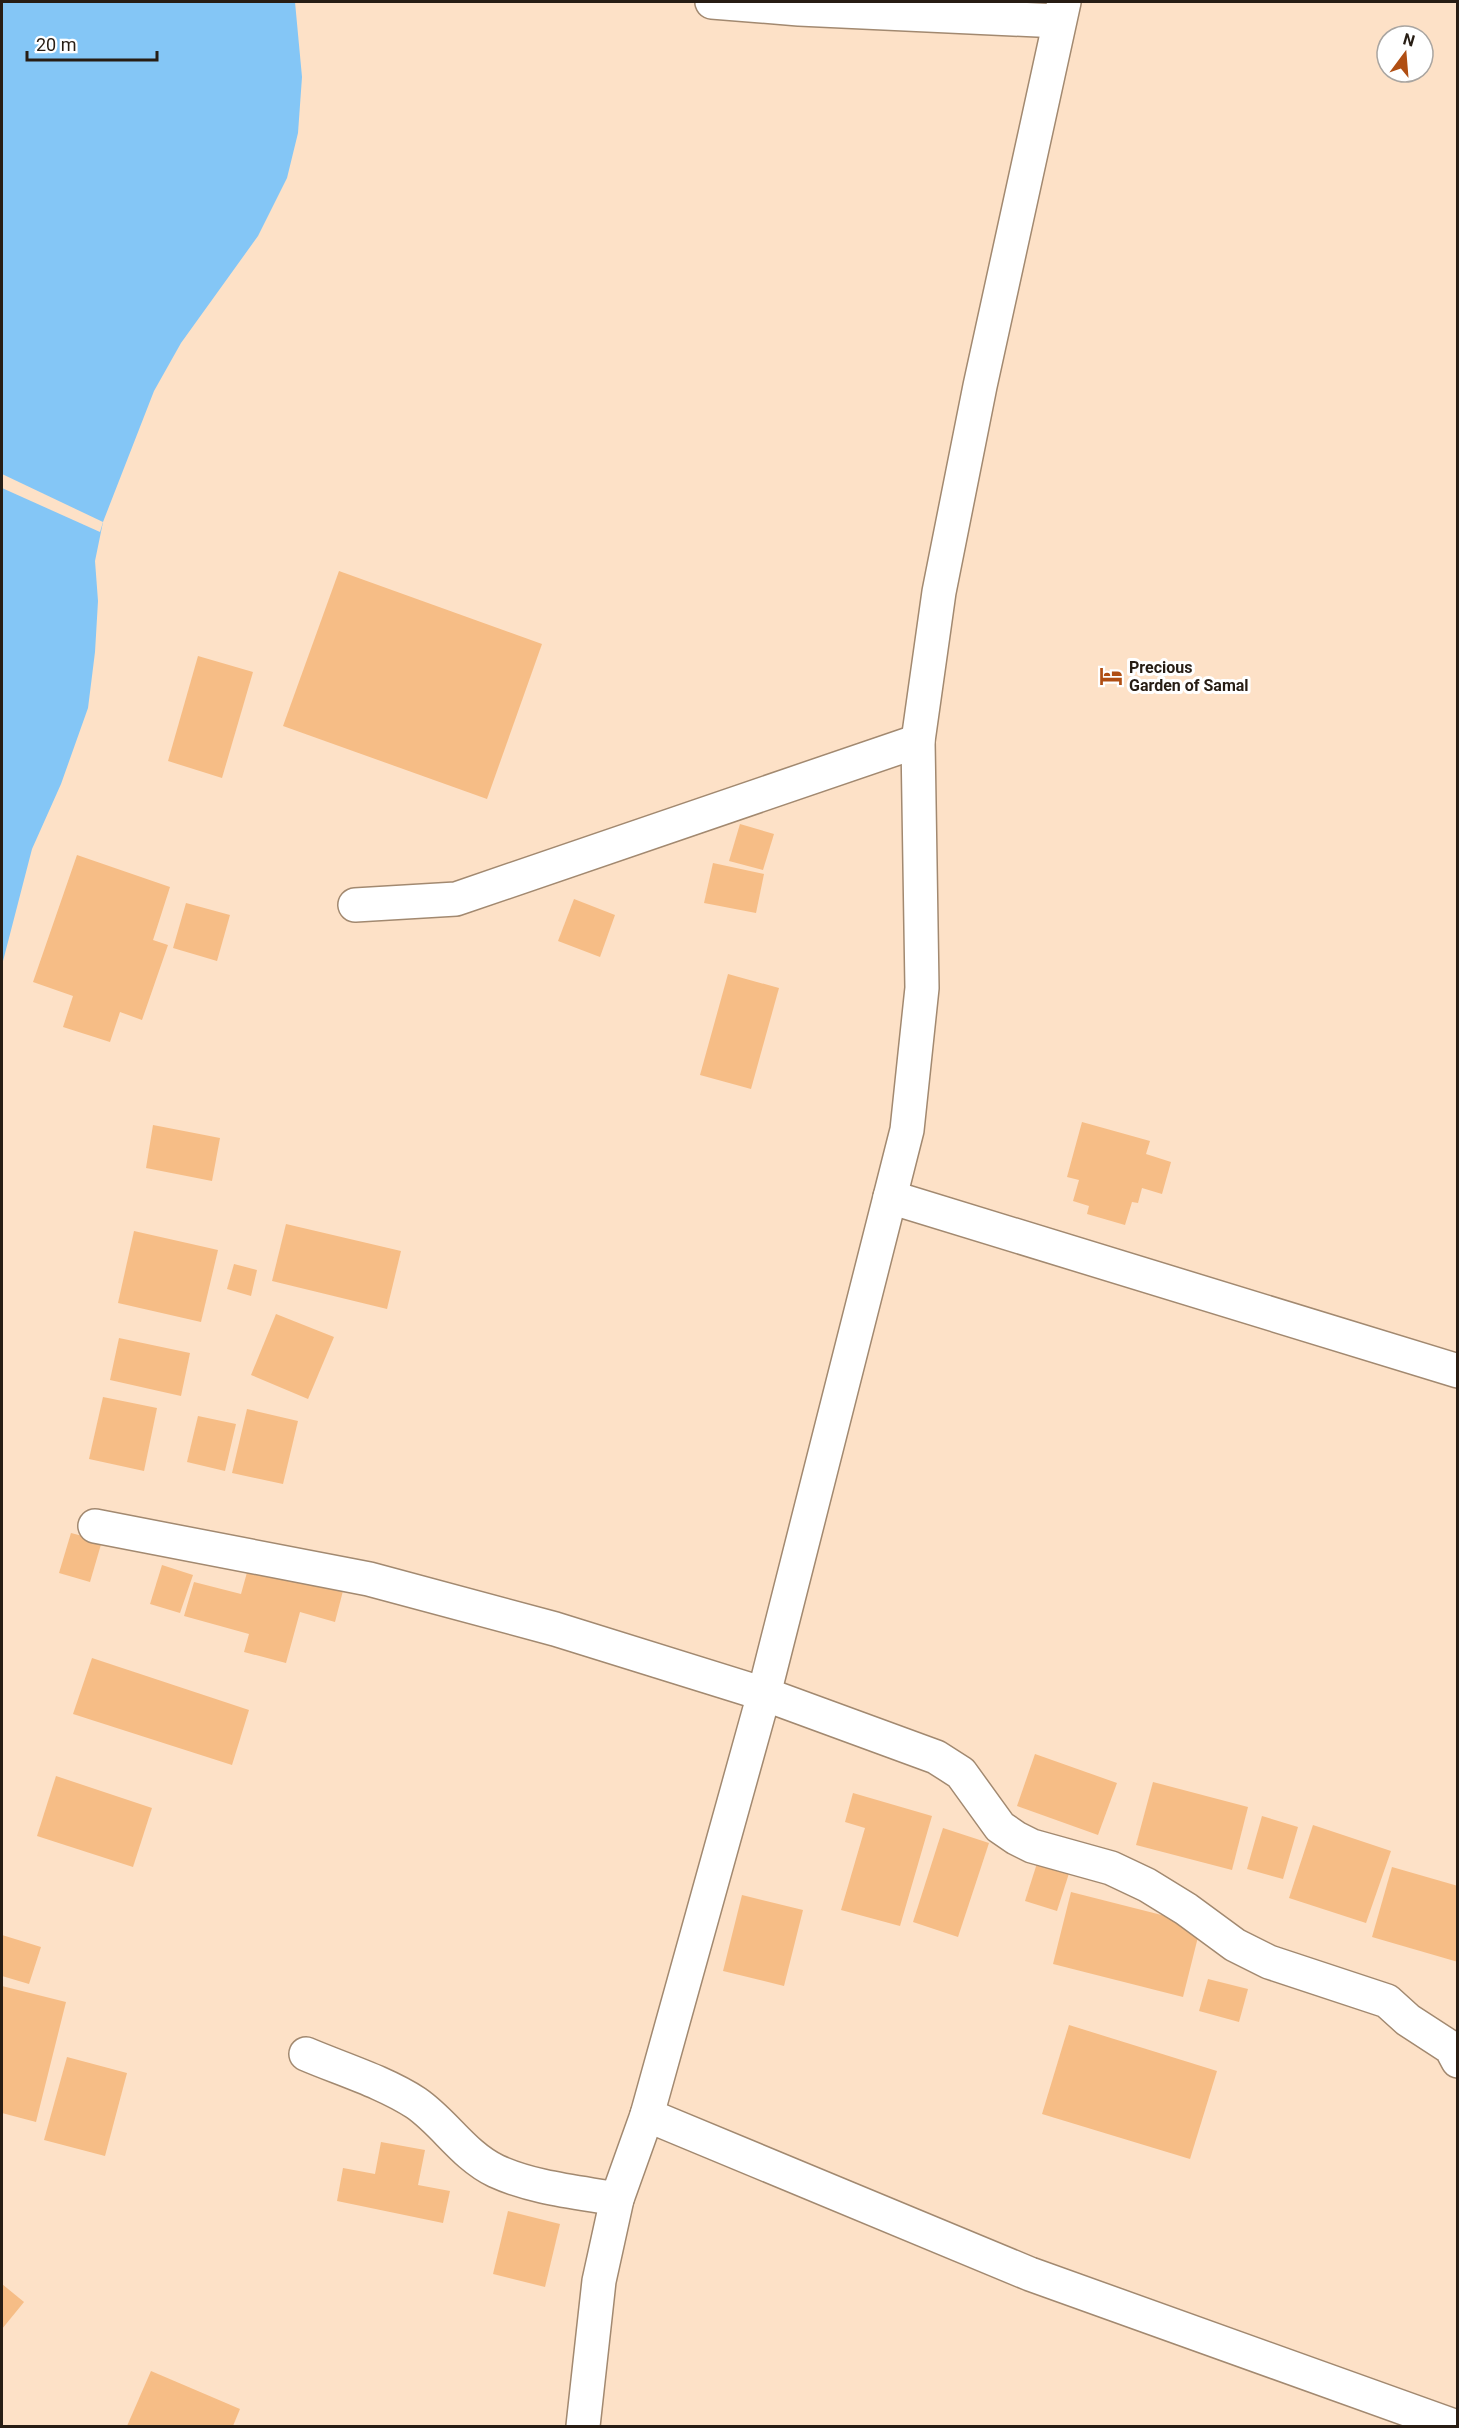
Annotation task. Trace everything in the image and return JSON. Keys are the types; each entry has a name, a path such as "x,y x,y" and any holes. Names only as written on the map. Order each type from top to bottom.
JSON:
{"street":[{"path":"583,2427 599,2281 617,2199 647,2115 764,1694 907,1130 922,988 918,741 941,581 1062,11 799,9 712,2"},
{"path":"355,905 456,899 918,741"},
{"path":"890,1197 1458,1371"},
{"path":"95,1526 369,1580 555,1629 764,1694 936,1757 961,1773 1000,1827 1016,1838 1032,1846 1112,1868 1147,1885 1186,1909 1235,1945 1269,1962 1387,2001 1408,2020 1450,2048 1458,2061"},
{"path":"306,2054 398,2093 417,2104 474,2158 496,2171 524,2182 617,2199"},
{"path":"647,2115 1030,2274 1454,2427"}],"water":[{"path":"2,2 295,2 302,77 298,133 287,178 258,236 181,343 154,391 103,522 95,561 98,601 88,708 61,784 32,849 2,965"}],"pier":[{"path":"2,474 103,522 100,532 2,488"}],"building":[{"path":"339,571 542,644 487,799 283,726"},
{"path":"198,656 253,672 222,778 168,761"},
{"path":"740,824 774,834 763,870 729,861"},
{"path":"77,855 170,887 153,940 168,945 142,1020 120,1012 110,1042 63,1027 73,996 33,982"},
{"path":"713,863 764,874 756,913 704,903"},
{"path":"574,899 615,915 600,957 558,941"},
{"path":"186,903 230,915 217,961 173,948"},
{"path":"728,974 779,988 751,1089 700,1075"},
{"path":"1082,1122 1150,1141 1146,1154 1171,1162 1162,1194 1142,1188 1138,1203 1132,1202 1125,1225 1087,1214 1089,1206 1073,1201 1079,1180 1067,1177"},
{"path":"153,1125 220,1138 212,1181 146,1168"},
{"path":"286,1224 401,1251 387,1309 272,1281"},
{"path":"134,1231 218,1250 201,1322 118,1303"},
{"path":"234,1264 257,1270 251,1296 227,1289"},
{"path":"276,1314 334,1337 308,1399 251,1375"},
{"path":"119,1338 190,1353 181,1396 110,1380"},
{"path":"103,1397 157,1408 144,1471 89,1459"},
{"path":"247,1409 298,1421 283,1484 232,1473"},
{"path":"198,1416 236,1424 225,1471 187,1462"},
{"path":"71,1533 102,1541 90,1582 59,1573"},
{"path":"251,1558 345,1583 335,1622 300,1612 286,1663 244,1652 249,1634 184,1616 194,1582 241,1594"},
{"path":"162,1565 193,1575 180,1613 150,1604"},
{"path":"92,1658 249,1710 232,1765 73,1714"},
{"path":"1035,1754 1117,1783 1098,1835 1017,1806"},
{"path":"56,1776 152,1808 133,1867 37,1836"},
{"path":"1153,1782 1248,1807 1232,1870 1136,1845"},
{"path":"853,1793 932,1816 900,1926 841,1910 865,1828 845,1822"},
{"path":"1262,1816 1298,1827 1283,1879 1247,1869"},
{"path":"1313,1825 1391,1851 1366,1923 1289,1898"},
{"path":"943,1828 989,1843 958,1937 913,1922"},
{"path":"1039,1857 1071,1867 1057,1911 1025,1901"},
{"path":"1392,1867 1458,1886 1458,1962 1372,1937"},
{"path":"1071,1892 1201,1925 1183,1997 1053,1964"},
{"path":"742,1895 803,1910 784,1986 723,1971"},
{"path":"2,1935 41,1947 29,1984 2,1976"},
{"path":"1208,1979 1248,1989 1239,2022 1199,2011"},
{"path":"2,1986 66,2002 36,2122 2,2113"},
{"path":"1069,2025 1217,2071 1190,2159 1042,2114"},
{"path":"67,2057 127,2073 105,2156 44,2140"},
{"path":"381,2142 425,2150 418,2185 450,2191 443,2223 337,2201 343,2168 375,2174"},
{"path":"508,2211 560,2224 545,2287 493,2274"},
{"path":"2,2284 24,2302 2,2329"},
{"path":"151,2371 240,2409 233,2426 127,2426"}],"place":[{"name":"Precious Garden of Samal","path":"1111,676"}]}
